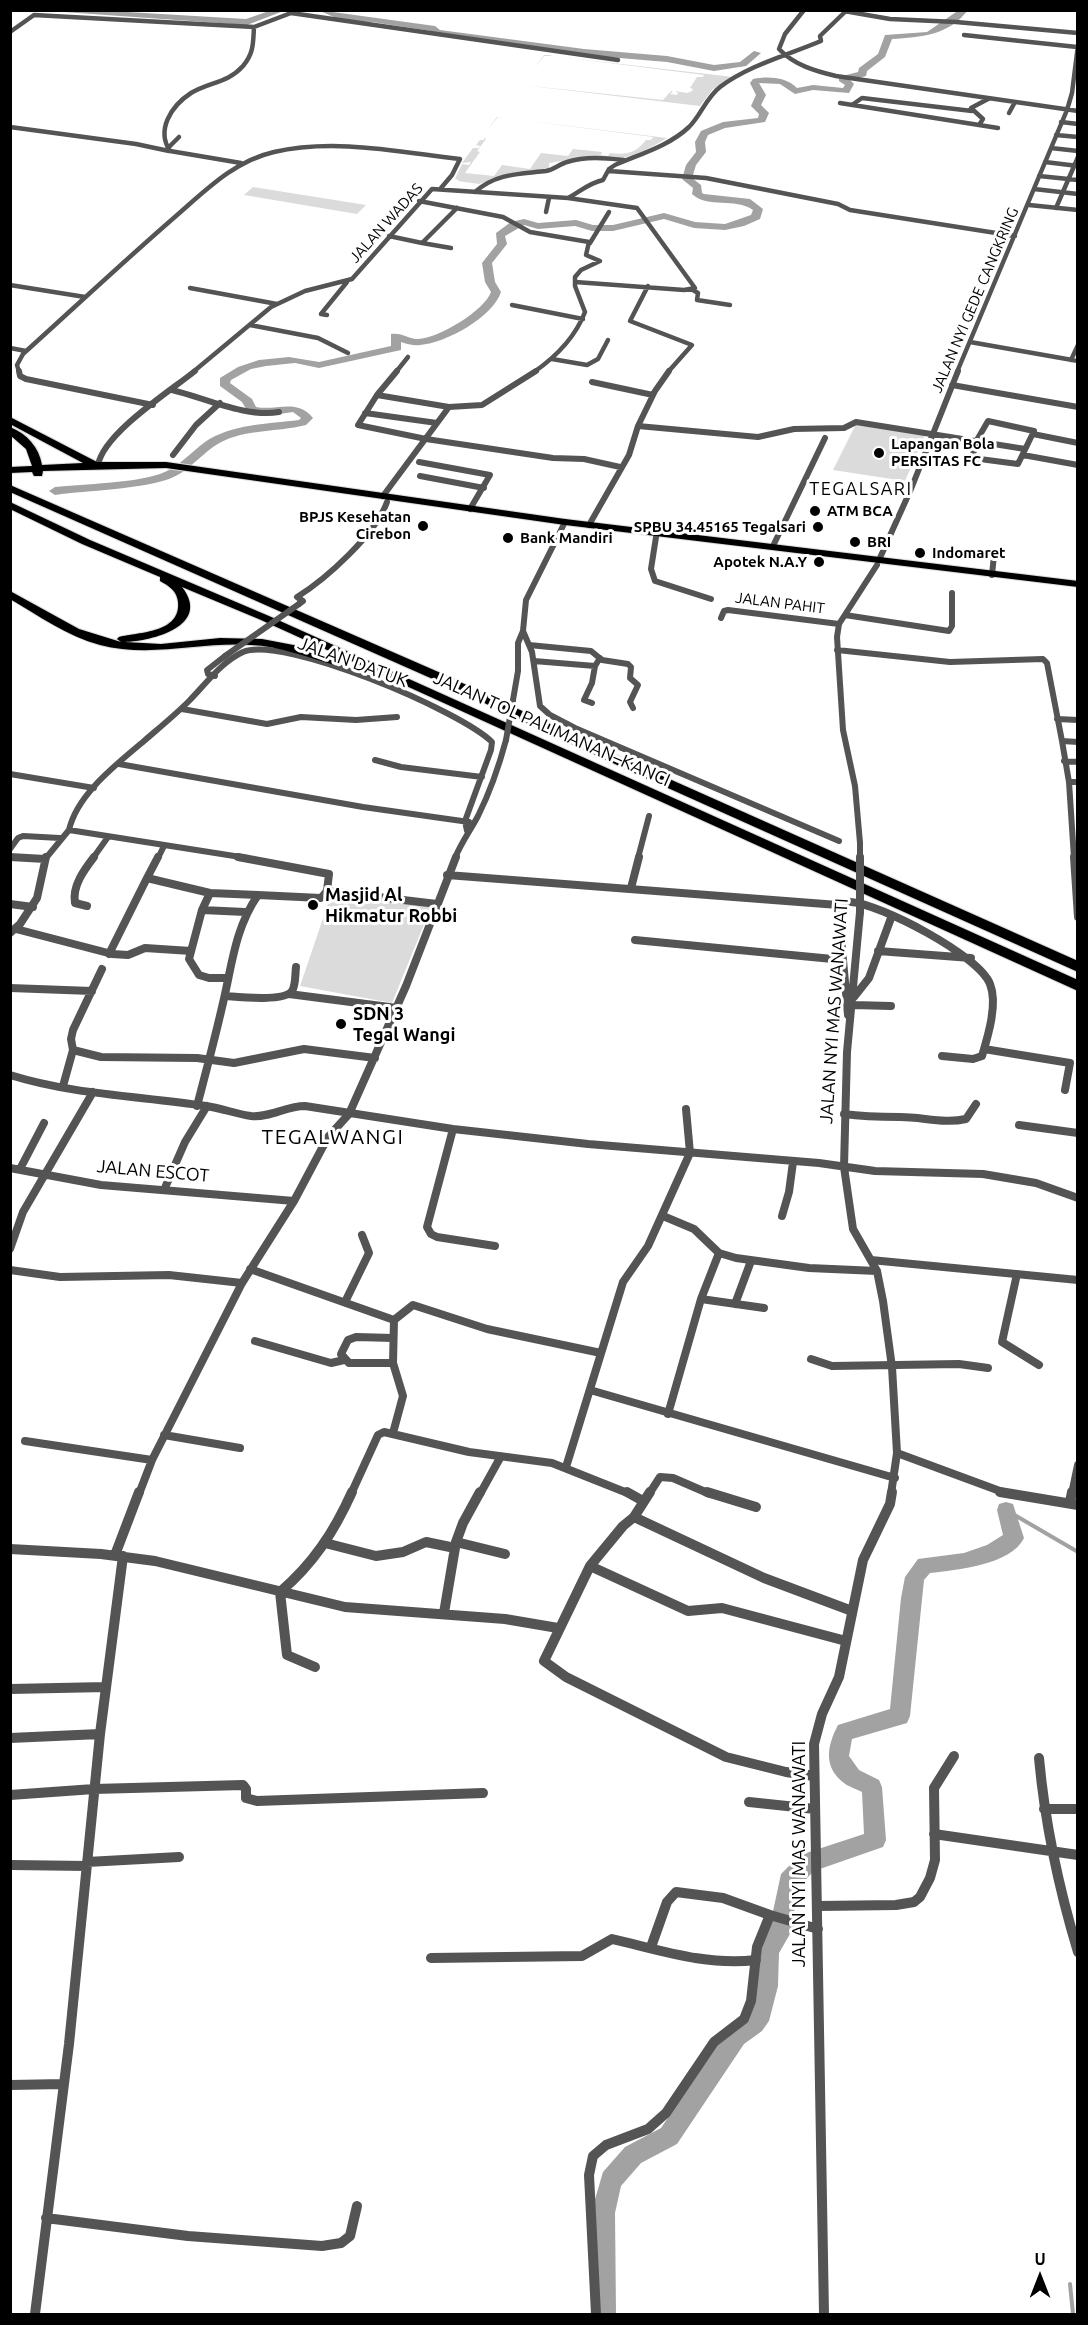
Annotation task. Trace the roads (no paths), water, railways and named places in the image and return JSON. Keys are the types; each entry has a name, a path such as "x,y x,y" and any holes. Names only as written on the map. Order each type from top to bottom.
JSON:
{"highway":[{"path":"10,420 95,463"},
{"path":"27,429 43,448 43,471"},
{"path":"10,430 32,447 43,471"},
{"path":"10,468 26,459 32,447"},
{"path":"10,476 95,463 177,467 656,537 1077,584"},
{"path":"10,468 43,471"},
{"name":"JALAN TOL PALIMANAN–KANCI","path":"10,488 429,673 634,768 1077,967"},
{"name":"JALAN TOL PALIMANAN–KANCI","path":"10,506 86,542 182,581 1077,986"},
{"path":"564,524 772,546 1077,589"},
{"path":"10,586 74,624 104,637 124,639 144,637 160,632 177,621 184,609 184,602 177,587 86,542"},
{"path":"10,594 86,636 115,645 161,648 236,641 284,644 325,657 477,716"}],"street":[{"path":"804,10 779,43 779,49 786,57 825,73 1077,111"},
{"path":"568,198 582,191 588,184 603,180 609,171 625,160 670,140 685,130 698,117 711,95 727,83 821,41 820,36 845,11 890,19 956,22 1077,33"},
{"path":"10,32 34,15 254,27 291,13 618,60"},
{"path":"169,150 163,129 165,122 190,94 229,78 242,66 255,46 254,27"},
{"path":"964,35 1003,41 1077,46"},
{"name":"JALAN NYI GEDE CANGKRING","path":"878,562 909,494 1061,122 1075,94 1077,46"},
{"path":"852,105 862,98 972,111 984,119 979,125"},
{"path":"972,111 972,106 991,99"},
{"path":"1009,113 1015,102"},
{"path":"840,103 998,128"},
{"path":"1061,122 1077,124"},
{"path":"10,127 136,144 241,163"},
{"path":"1056,135 1077,137"},
{"path":"169,150 179,137"},
{"path":"153,405 26,379 20,376 17,365 26,351 146,241 228,171 241,163 275,151 308,148 361,149 460,159 452,175 441,188"},
{"path":"1051,148 1077,151"},
{"path":"1056,208 1076,165 1077,157"},
{"path":"474,192 488,181 523,172 549,171 555,165 566,161 625,160"},
{"path":"1045,162 1076,165"},
{"path":"609,171 693,176 831,202 850,210 1015,236"},
{"path":"1039,176 1077,180"},
{"name":"JALAN WADAS","path":"95,463 130,421 172,390 277,304 311,289 347,282 432,189 568,198 636,208 695,288 693,290"},
{"path":"1034,189 1077,194"},
{"path":"546,212 549,198"},
{"path":"419,201 505,218 531,232 590,243"},
{"path":"1029,205 1077,210"},
{"path":"422,243 457,208"},
{"path":"377,395 449,407 478,407 552,359 567,346 583,319 585,312 575,282 578,273 599,259 586,255 590,243 609,212"},
{"path":"389,236 451,248"},
{"path":"327,315 321,314 347,282"},
{"path":"575,282 693,290 698,293 698,300 730,305"},
{"path":"10,285 85,297"},
{"path":"589,525 620,467 633,448 638,426 654,394 673,365 692,345 659,334 629,320 637,310 648,286"},
{"path":"190,288 277,304"},
{"path":"512,305 583,319"},
{"path":"250,325 318,338 348,353"},
{"path":"552,359 581,366 589,365 603,355 608,340"},
{"path":"970,342 1074,360 1077,345"},
{"path":"10,348 26,351"},
{"path":"408,357 377,395 358,423 360,426 426,439 620,467"},
{"path":"592,382 654,394"},
{"path":"952,385 1077,407"},
{"path":"172,390 220,403 249,414 264,415 279,412"},
{"path":"130,421 131,401"},
{"path":"177,467 196,425 220,403"},
{"path":"214,676 208,674 207,670 303,601 297,597 321,582 362,543 382,518 385,499 449,407"},
{"path":"365,413 437,423"},
{"path":"638,426 758,437 794,429 844,428 856,422 934,430 1025,450 1077,465"},
{"path":"987,422 1033,430 1033,434 1018,464 974,459 971,456 987,422"},
{"path":"1033,434 1077,443"},
{"path":"772,546 825,438"},
{"path":"419,462 489,474 490,477 476,511"},
{"path":"420,476 484,488"},
{"path":"886,490 909,494"},
{"path":"35,2314 64,2084 119,1556 152,1460 164,1435 250,1269 294,1201 328,1137 349,1113 397,1008 447,875 467,831 476,823 499,766 518,671 518,643 523,631 526,600 564,524"},
{"path":"656,537 651,569 655,580 711,598"},
{"path":"992,575 994,555"},
{"name":"JALAN NYI MAS WANAWATI","path":"824,2314 818,1844 814,1776 816,1732 839,1677 863,1560 890,1504 897,1453 892,1367 877,1271 854,1229 844,1167 844,1114 849,1023 853,1001 860,912 860,843 855,786 843,730 837,650 839,624 878,562"},
{"path":"845,615 943,630 951,629 952,592"},
{"name":"JALAN PAHIT","path":"722,618 724,611 728,610 839,624"},
{"path":"523,631 534,661 538,702 541,709 549,715 839,840"},
{"path":"529,645 591,651 600,658 625,662 631,667 630,678 638,686 630,704 633,708"},
{"name":"JALAN DATUK","path":"69,830 68,825 73,816 118,764 182,709 232,660 250,650 264,650 315,660 405,696 485,733 492,742 482,777 465,821"},
{"path":"837,650 950,662 1043,659 1047,663 1064,761 1073,782 1077,916"},
{"path":"592,703 584,700 592,683 595,666 600,658"},
{"path":"534,661 595,666"},
{"path":"182,709 267,724 301,717 356,720 397,717"},
{"path":"1057,719 1077,720"},
{"path":"1062,741 1077,742"},
{"path":"375,760 406,769 464,773 482,777"},
{"path":"1064,761 1077,762"},
{"path":"118,764 363,807 476,823"},
{"path":"10,774 94,789"},
{"path":"631,888 649,816"},
{"path":"465,821 467,831"},
{"path":"147,878 210,892 317,899 323,897 327,891 330,876 323,872 69,830 50,850 45,859 40,891 33,907 13,931 109,954 128,954 145,948 191,951"},
{"path":"10,849 18,838 23,836 60,838"},
{"path":"87,906 75,903 73,895 76,885 106,837"},
{"path":"109,954 164,846"},
{"path":"10,857 45,859"},
{"path":"447,875 838,905 854,901 972,958 984,972 991,986 984,1049 981,1056 977,1059 942,1056"},
{"path":"327,891 437,904"},
{"path":"210,892 202,910 189,959 200,975 209,978 228,978"},
{"path":"197,1106 225,996 234,945 245,912 258,895"},
{"path":"10,904 33,907"},
{"path":"838,905 849,1023"},
{"path":"202,910 245,912"},
{"path":"891,918 869,978 853,1001 891,1006"},
{"path":"635,940 843,960"},
{"path":"878,951 972,958"},
{"path":"289,994 293,989 296,967"},
{"path":"63,1086 73,1050 71,1039 73,1030 102,969"},
{"path":"11,988 92,991"},
{"path":"225,996 276,997 289,994 397,1008"},
{"path":"73,1050 101,1057 242,1063 304,1049 375,1058"},
{"path":"984,1049 1074,1064 1065,1089"},
{"path":"10,1075 30,1081 93,1092 207,1106 259,1116 296,1106 453,1129 690,1153 919,1174 983,1174 1036,1183 1077,1198"},
{"path":"10,1249 23,1212 93,1092"},
{"path":"844,1114 879,1119 901,1117 952,1122 966,1119 976,1104"},
{"path":"164,1190 185,1142 207,1106"},
{"path":"566,1467 623,1282 648,1246 690,1153 686,1109"},
{"path":"15,1168 44,1124"},
{"path":"1019,1125 1077,1133"},
{"path":"453,1129 427,1227 431,1234 437,1237 495,1246"},
{"path":"782,1216 789,1192 793,1162"},
{"name":"JALAN ESCOT","path":"15,1168 45,1176 101,1185 294,1201"},
{"path":"663,1216 697,1231 719,1253 751,1261 809,1268 877,1271"},
{"path":"345,1302 369,1253 362,1235"},
{"path":"669,1414 701,1299 719,1253"},
{"path":"871,1260 912,1266 1077,1280"},
{"path":"735,1304 751,1261"},
{"path":"250,1269 394,1320"},
{"path":"10,1270 45,1275 179,1275 242,1283"},
{"path":"1017,1274 1002,1342 1039,1365"},
{"path":"701,1299 764,1308"},
{"path":"393,1433 403,1396 393,1363 394,1320 408,1307 417,1305 487,1329 602,1353"},
{"path":"344,1360 341,1354 348,1340 356,1337 393,1338"},
{"path":"255,1341 331,1363 344,1360 393,1363"},
{"path":"811,1359 832,1366 959,1365 988,1368"},
{"path":"590,1390 669,1414 805,1450 895,1478"},
{"path":"280,1592 306,1572 325,1543 352,1493 378,1435 384,1432 500,1458 552,1463 623,1490 643,1501"},
{"path":"164,1435 240,1448"},
{"path":"25,1441 152,1460"},
{"path":"897,1453 1002,1492 1074,1503 1077,1465"},
{"path":"444,1613 456,1545 463,1523 500,1458"},
{"path":"756,1507 713,1495 664,1476 657,1480 634,1517 622,1526 590,1566 544,1661 566,1677 726,1757 786,1772 814,1776"},
{"path":"634,1517 764,1578 852,1611"},
{"path":"325,1543 376,1556 403,1552 426,1542 505,1554"},
{"path":"10,1549 119,1556 207,1572 309,1600 347,1607 405,1613 514,1618 558,1628"},
{"path":"590,1566 688,1611 722,1608 846,1641"},
{"path":"280,1592 286,1655 315,1667"},
{"path":"10,1689 106,1687"},
{"path":"10,1738 100,1734"},
{"path":"818,1906 875,1907 914,1902 923,1893 935,1860 934,1788 954,1756"},
{"path":"1039,1758 1044,1809 1077,1952"},
{"path":"10,1796 94,1790 243,1785 246,1789 246,1798 257,1801 483,1793"},
{"path":"749,1802 815,1809"},
{"path":"1044,1809 1077,1809"},
{"path":"934,1834 1077,1855"},
{"path":"12,1865 87,1864 179,1857"},
{"path":"651,1947 667,1902 676,1892 723,1898 790,1922 818,1929"},
{"path":"596,2314 589,2175 593,2156 606,2145 648,2129 666,2114 714,2042 744,2019 752,2001 760,1937 772,1916"},
{"path":"431,1958 582,1956 592,1954 607,1940 612,1939 717,1963 737,1964 756,1960"},
{"path":"10,2085 64,2084"},
{"path":"46,2218 188,2236 322,2246 343,2244 350,2238 357,2206"}],"waterway":[{"path":"40,10 247,22 282,10"},
{"path":"322,10 343,18 372,19 435,29 436,32 584,52 667,59 714,68 743,64 757,53"},
{"path":"55,491 151,480 167,476 201,453 208,445 227,436 241,431 302,423 307,418 298,410 277,412 252,410 248,401 224,384 226,378 259,363 295,360 319,365 397,348 395,336 419,342 453,330 477,316 493,300 496,292 490,282 487,263 502,244 500,235 515,224 524,222 538,226 576,223 592,228 613,228 664,216 694,225 725,227 756,217 758,209 747,201 702,197 697,194 698,187 687,179 691,165 701,152 700,142 704,133 723,125 762,120 764,113 756,106 761,95 754,83 756,81 783,82 795,91 813,88 846,91 850,84 842,79 863,74 862,70 882,55 888,37 929,34 958,17 964,10"},
{"path":"1006,1510 1078,1552"},
{"path":"604,2314 603,2213 611,2180 633,2155 669,2136 736,2036 754,2023 761,2013 767,1986 768,1950 779,1934 789,1881 808,1862 875,1840 872,1787 852,1777 838,1759 840,1742 845,1732 900,1716 915,1577 925,1565 964,1561 993,1552 1014,1538 1006,1510"},
{"path":"1070,2284 1073,2314"}],"place":[{"name":"Lapangan Bola PERSITAS FC","path":"879,453"},
{"name":"ATM BCA","path":"815,511"},
{"name":"BPJS Kesehatan Cirebon","path":"423,526"},
{"name":"SPBU 34.45165 Tegalsari","path":"818,527"},
{"name":"Bank Mandiri","path":"508,538"},
{"name":"BRI","path":"855,542"},
{"name":"Indomaret","path":"920,553"},
{"name":"Apotek N.A.Y","path":"819,562"},
{"name":"Masjid Al Hikmatur Robbi","path":"313,905"},
{"name":"SDN 3 Tegal Wangi","path":"341,1024"}],"district":[{"name":"TEGALSARI","path":"861,489"},
{"name":"TEGALWANGI","path":"333,1137"}]}
